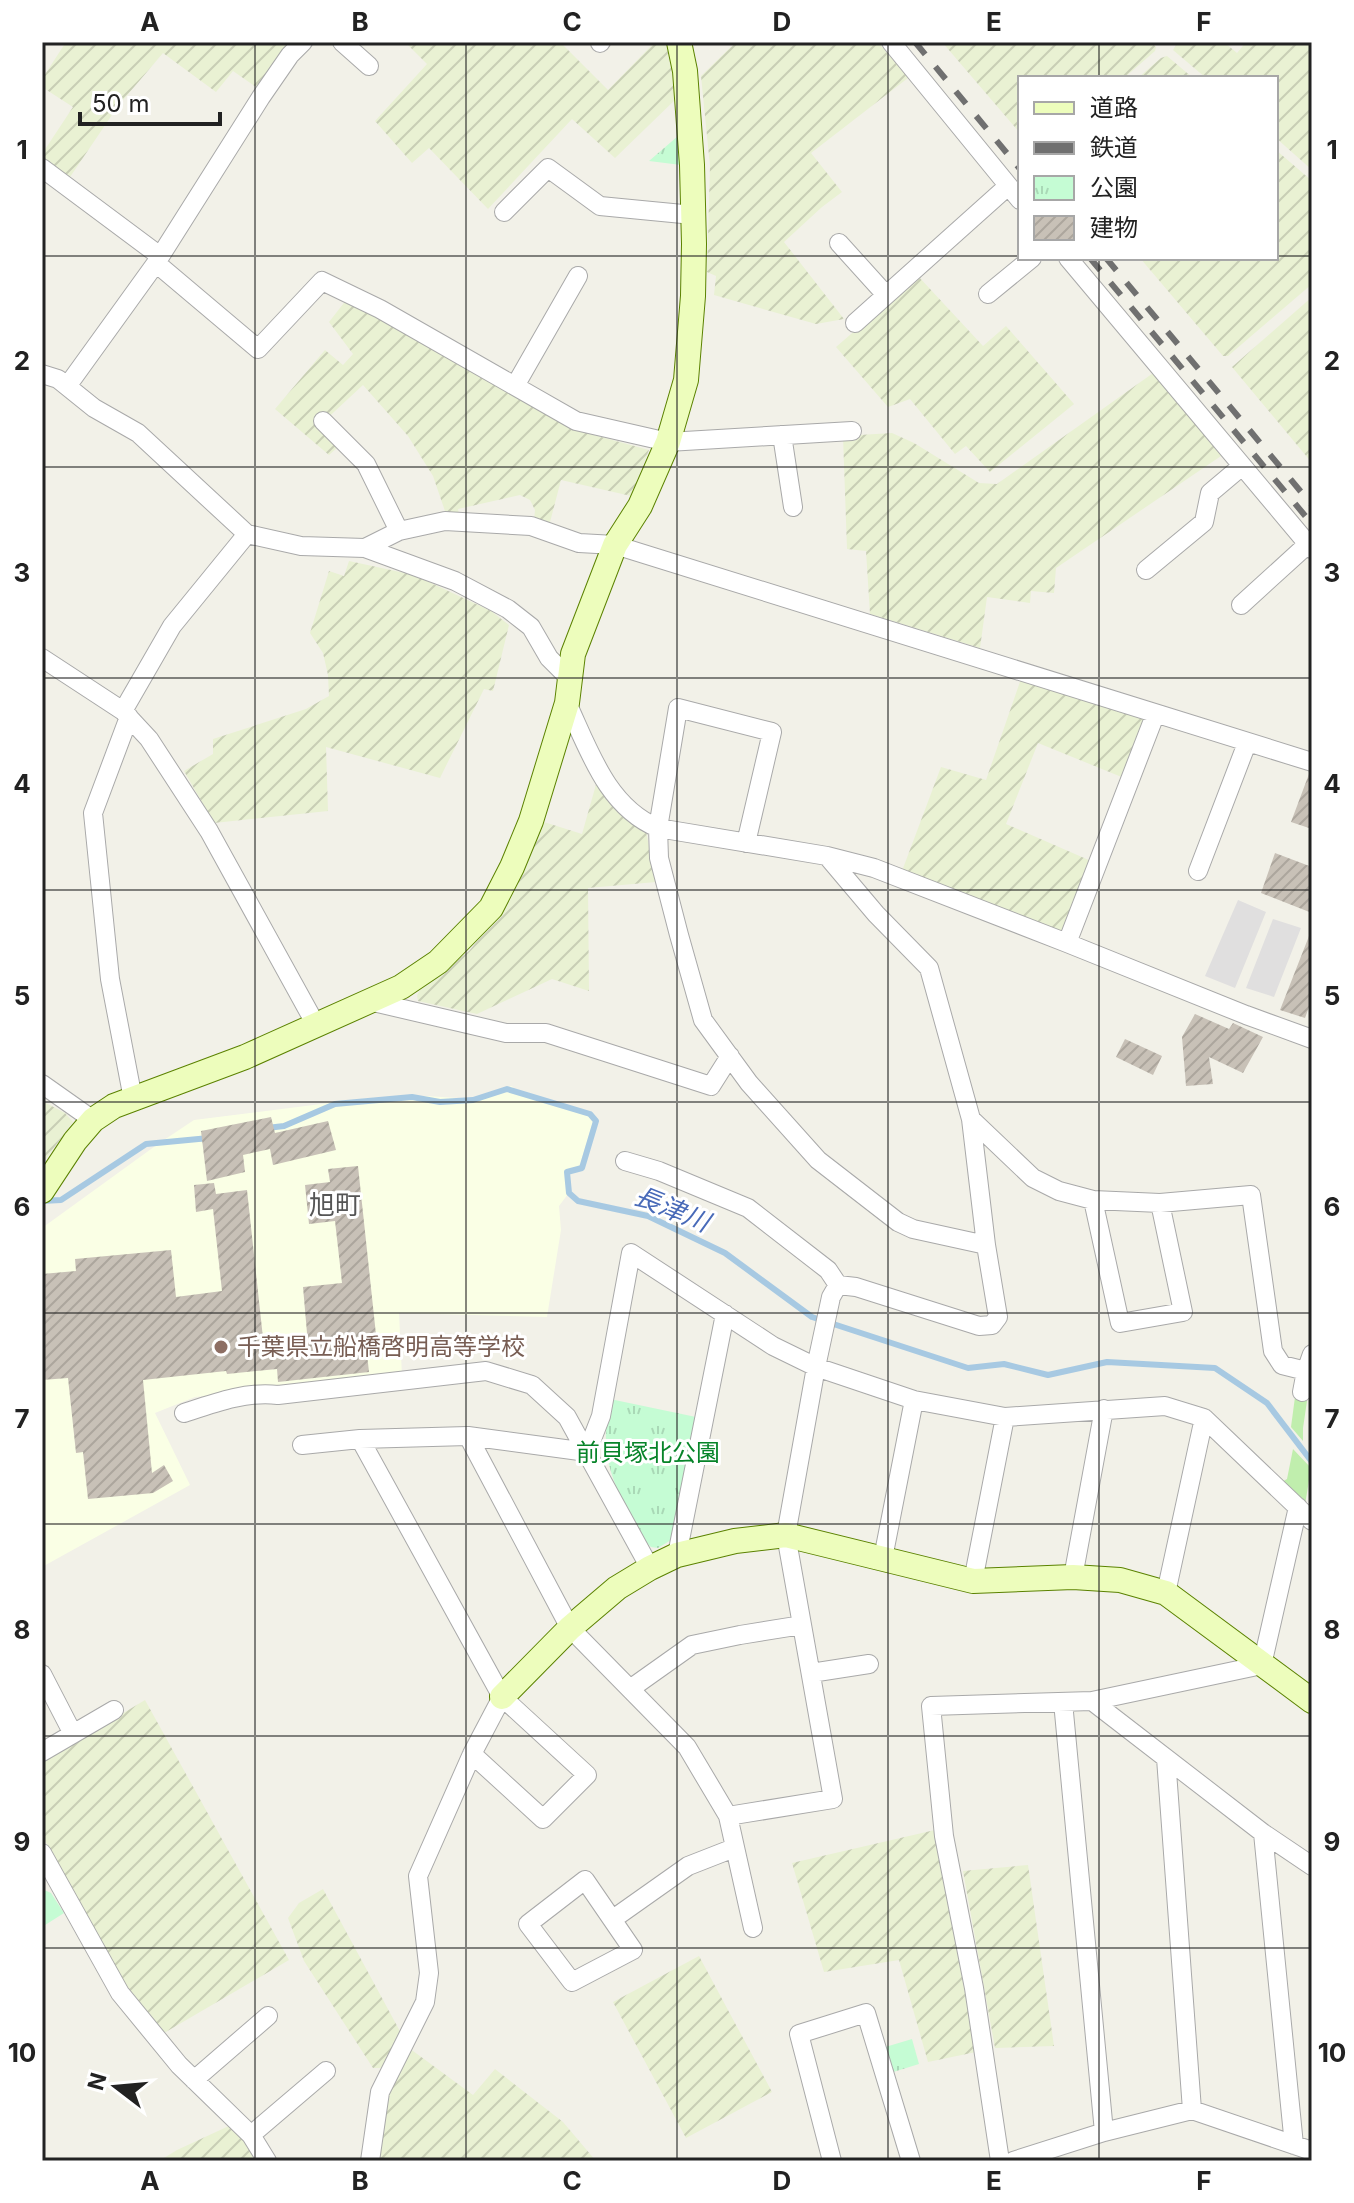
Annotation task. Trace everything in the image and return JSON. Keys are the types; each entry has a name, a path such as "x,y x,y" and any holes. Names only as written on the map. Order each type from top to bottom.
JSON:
{"street":[{"path":"68,385 158,260 261,97 290,55 303,42"},
{"path":"342,42 369,66"},
{"path":"42,1191 75,1141 93,1120 114,1106 245,1057 401,987 438,962 491,908 531,821 567,703 573,654 615,545 640,506 668,442 686,380 693,296 692,165 685,71 679,42"},
{"path":"855,323 1014,193 891,42"},
{"path":"42,168 158,260 258,349 322,281 380,309 576,421 668,442 852,431"},
{"path":"504,212 548,168 600,206 693,215"},
{"path":"839,243 886,295"},
{"path":"988,294 1030,260"},
{"path":"1070,260 1310,547 1241,605"},
{"path":"515,386 578,276"},
{"path":"42,374 68,385 94,408 138,433 247,534 301,546 365,548 455,581 508,609 531,627 549,658 569,678"},
{"path":"323,421 366,464 399,531"},
{"path":"782,435 793,507"},
{"path":"1146,570 1204,522 1210,493 1242,466"},
{"path":"365,548 399,531 445,521 531,526 579,543 615,545 1312,762"},
{"path":"133,1099 110,979 93,813 126,714 172,626 247,534"},
{"path":"42,658 126,714 149,739 209,831 316,1025"},
{"path":"567,703 600,774 618,801 642,822 658,828 827,856 874,868 1312,1039"},
{"path":"746,843 772,732 678,708 658,828 659,858 703,1020 749,1083 818,1160 898,1222 913,1229 986,1245"},
{"path":"1067,943 1155,715"},
{"path":"1198,871 1247,743"},
{"path":"625,1161 659,1171 748,1208 828,1270 838,1285 856,1287 979,1326 992,1325 998,1317 971,1119 929,968 876,914 827,856"},
{"path":"369,1001 506,1033 546,1033 711,1086 730,1056"},
{"path":"42,1084 93,1120"},
{"path":"971,1119 1033,1178 1059,1191 1093,1200 1160,1203 1251,1195 1273,1351 1282,1365 1309,1362 1302,1392"},
{"path":"1093,1200 1120,1323 1183,1312 1160,1203"},
{"path":"587,1452 601,1416 631,1253 773,1346 816,1367 914,1400 1005,1417 1165,1406 1204,1418 1312,1521"},
{"path":"728,1816 833,1799 786,1535 816,1367 831,1297 838,1285"},
{"path":"677,1555 725,1314"},
{"path":"184,1413 222,1400 486,1371 532,1385 567,1417 650,1568"},
{"path":"883,1558 914,1400"},
{"path":"1073,1577 1104,1409"},
{"path":"973,1581 1005,1417"},
{"path":"1166,1593 1204,1418"},
{"path":"302,1445 360,1439 468,1436 587,1452"},
{"path":"468,1436 570,1628 687,1747 728,1816 753,1928"},
{"path":"360,1439 502,1697 587,1775 543,1819 472,1754"},
{"path":"1262,1665 1298,1507"},
{"path":"370,2161 380,2092 425,2002 429,1973 418,1876 472,1754 502,1697 570,1628 617,1588 650,1568 677,1555 735,1541 786,1535 973,1581 1073,1577 1120,1580 1166,1593 1312,1701"},
{"path":"630,1689 692,1645 802,1625"},
{"path":"811,1673 869,1664"},
{"path":"1000,2161 974,1988 944,1836 931,1706 1092,1701 1262,1665"},
{"path":"42,1674 73,1734"},
{"path":"1092,1701 1263,1833 1312,1866"},
{"path":"1063,1702 1104,2132"},
{"path":"42,1752 114,1710"},
{"path":"1166,1758 1192,2110"},
{"path":"1013,2161 1104,2132 1192,2110 1303,2148 1263,1833"},
{"path":"613,1919 688,1866 734,1848"},
{"path":"42,1853 120,1993 179,2065 251,2135 267,2161"},
{"path":"42,1878 61,1888"},
{"path":"585,1880 613,1919 633,1950 572,1982 528,1924 585,1880"},
{"path":"832,2161 799,2034 866,2013 911,2161"},
{"path":"194,2080 268,2016"},
{"path":"251,2135 326,2071"}],"shaded area":[{"path":"66,42 294,42 259,89 233,71 216,92 163,53 118,106 68,180 42,161 42,154 73,107 42,87 42,79"},
{"path":"405,42 560,42 608,90 655,42 670,42 678,97 615,158 572,119 488,209 429,148 412,163 375,121 427,64"},
{"path":"736,42 878,42 908,78 811,153 842,192 784,242 844,319 816,324 714,295 716,276 707,272 710,166 701,76"},
{"path":"942,42 1151,42 1156,47 1126,76 1018,76 1018,131"},
{"path":"1178,42 1224,42 1237,53 1246,42 1312,42 1312,170 1278,140 1278,76 1204,76 1173,50"},
{"path":"1167,56 1191,76 1140,76"},
{"path":"1278,152 1312,181 1312,284 1228,356 1223,356 1142,260 1278,260"},
{"path":"918,276 983,346 1006,326 1074,404 990,472 966,446 955,454 910,399 888,407 836,347"},
{"path":"1312,297 1312,463 1232,367"},
{"path":"347,299 583,432 649,450 631,496 561,480 549,526 534,521 535,510 530,500 520,495 458,509 460,519 447,517 433,476 408,436 363,385 320,425 338,447 329,455 275,409 325,350 343,365 353,354 329,322"},
{"path":"1156,371 1224,454 1056,568 1054,593 1031,591 1030,603 987,597 980,648 870,614 866,551 847,549 843,436 892,433 979,483 997,484"},
{"path":"349,561 414,575 491,611 509,625 493,691 484,689 440,778 326,747 328,811 214,823 184,771 213,754 213,739 306,709 329,696 323,653 310,633 329,571 344,576"},
{"path":"1022,676 1145,716 1124,778 1038,743 1006,824 1091,861 1063,932 902,871 941,767 986,780"},
{"path":"597,781 646,831 656,882 588,888 589,991 552,979 477,1014 418,1001 419,991 469,951 500,913 522,874 544,822 582,834"},
{"path":"1238,900 1266,912 1235,988 1205,976"},
{"path":"1273,919 1301,928 1274,997 1246,988"},
{"name":"千葉県立船橋啓明高等学校","path":"512,1086 517,1094 588,1116 593,1122 580,1164 566,1171 568,1194 559,1206 561,1230 547,1317 399,1313 402,1376 195,1397 155,1413 190,1485 42,1567 42,1228 194,1120 369,1098 426,1096 474,1099"},
{"path":"42,1101 65,1113 73,1122 42,1164"},
{"path":"145,1700 289,1960 164,2033 125,1991 42,1835 42,1762"},
{"path":"935,1830 976,2052 928,2062 899,1960 824,1972 792,1863"},
{"path":"1028,1865 1054,2046 995,2048 963,1871"},
{"path":"323,1889 402,2035 387,2063 380,2068 373,2068 304,1961 288,1918 299,1903"},
{"path":"699,1956 772,2092 686,2138 613,2002"},
{"path":"409,2048 473,2095 495,2069 563,2122 596,2161 379,2161 387,2094"},
{"path":"231,2125 261,2161 159,2161 177,2150"}],"green space":[{"path":"678,136 681,165 649,161"},
{"path":"1295,1397 1307,1401 1303,1441 1291,1427"},
{"name":"前貝塚北公園","path":"610,1399 696,1417 671,1540 658,1548 651,1547 645,1541 625,1506 612,1474 606,1440"},
{"path":"1293,1449 1311,1468 1305,1505 1280,1483 1287,1479"},
{"path":"42,1889 51,1893 64,1913 42,1927"},
{"path":"912,2039 919,2064 890,2073 882,2048"}],"building":[{"path":"1309,774 1312,774 1312,829 1291,822"},
{"path":"1275,853 1312,867 1312,913 1261,893"},
{"path":"1311,931 1312,999 1305,1018 1280,1010"},
{"path":"1195,1014 1229,1029 1233,1023 1263,1037 1243,1073 1209,1057 1213,1084 1186,1086 1182,1037"},
{"path":"1125,1039 1162,1056 1153,1075 1116,1057"},
{"path":"271,1117 275,1133 328,1121 336,1150 273,1165 270,1149 243,1155 245,1172 207,1181 201,1131"},
{"path":"358,1166 377,1344 366,1345 369,1372 278,1382 277,1369 143,1380 152,1473 164,1465 173,1481 153,1493 88,1499 83,1452 76,1453 68,1378 42,1380 42,1274 76,1271 75,1259 171,1250 176,1297 222,1291 213,1209 196,1212 194,1185 214,1183 216,1194 247,1190 263,1338 307,1333 303,1287 342,1283 335,1221 309,1224 305,1185 330,1182 328,1169"}],"waterway":[{"name":"長津川","path":"267,1128 284,1126 335,1104 412,1097 440,1102 473,1100 507,1089 590,1114 596,1121 582,1168 567,1172 569,1193 578,1201 648,1216 725,1253 812,1317 968,1368 1004,1364 1048,1375 1107,1362 1215,1368 1267,1403 1312,1462"},
{"name":"長津川","path":"42,1201 61,1200 146,1144 209,1138"}],"railway":[{"path":"915,42 1018,167"},
{"path":"1092,260 1312,524"},
{"path":"1108,260 1312,505"}],"place":[{"name":"千葉県立船橋啓明高等学校","path":"221,1347"}],"district":[{"name":"旭町","path":"335,1205"}]}
